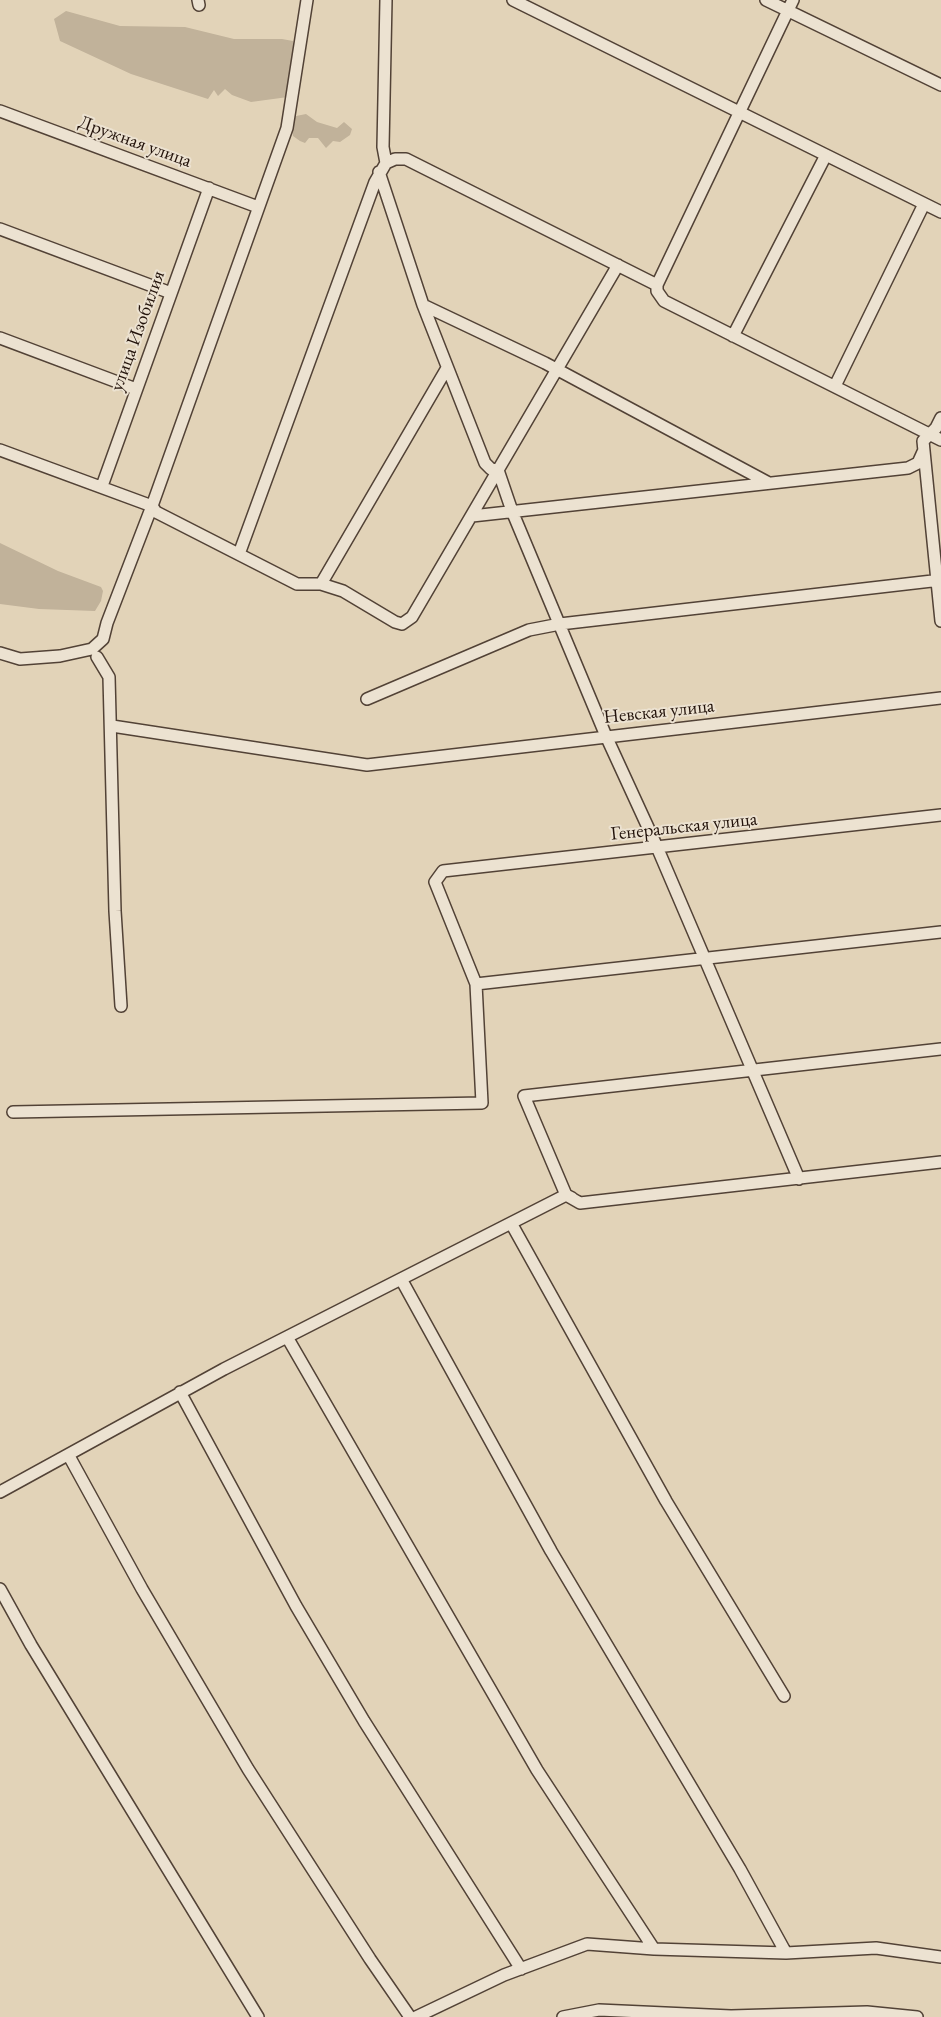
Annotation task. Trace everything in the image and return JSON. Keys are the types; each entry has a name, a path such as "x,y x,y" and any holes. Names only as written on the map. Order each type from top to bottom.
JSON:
{"street":[{"path":"0,653 20,659 60,656 97,647 103,639 107,623 152,506 288,121 306,0"},
{"path":"386,0 383,168 423,305 485,464 491,469 498,470"},
{"path":"513,0 941,212"},
{"path":"766,0 791,5 941,85"},
{"path":"791,5 657,284 659,296 664,301 941,440"},
{"name":"Дружная улица","path":"0,111 258,207"},
{"path":"733,336 826,155"},
{"path":"239,554 383,168 395,159 406,160 657,284"},
{"name":"улица Изобилия","path":"102,486 209,188"},
{"path":"835,386 924,204"},
{"path":"0,229 171,293"},
{"path":"0,450 152,506 156,512 297,584 321,584 342,591 395,622 402,624 408,621 472,516 618,264"},
{"path":"423,305 545,362 556,370 767,482"},
{"path":"0,338 136,389"},
{"path":"321,584 447,368"},
{"path":"941,418 936,428 923,441 939,580 941,621"},
{"path":"472,516 767,482 908,468 918,463 923,452"},
{"path":"498,470 512,511 606,736 657,847 799,1179"},
{"path":"367,699 529,630 560,624 939,580"},
{"path":"97,657 109,677 112,726 115,911 121,1006"},
{"name":"Невская улица","path":"112,726 367,765 941,698"},
{"name":"Генеральская улица","path":"476,984 435,882 443,871 941,815"},
{"path":"13,1112 482,1103 476,984 941,932"},
{"path":"941,1049 524,1096 566,1195 580,1203 941,1162"},
{"path":"0,1492 69,1456 180,1392 566,1195"},
{"path":"512,1223 666,1501 784,1696"},
{"path":"401,1279 551,1550 740,1869 786,1953"},
{"path":"287,1337 537,1770 654,1949"},
{"path":"180,1392 296,1606 364,1721 521,1969"},
{"path":"69,1456 142,1588 248,1769 370,1959 410,2017"},
{"path":"0,1589 31,1645 258,2017"},
{"path":"416,2017 521,1969 587,1944 654,1949 786,1953 876,1948 941,1957"},
{"path":"563,2017 599,2010 731,2016 867,2012 917,2017"}],"shaded area":[{"path":"66,11 120,26 185,27 234,39 282,39 293,41 296,57 288,97 251,102 232,95 225,89 218,96 214,90 208,99 131,74 60,41 54,19"},
{"path":"306,114 317,122 337,128 344,122 352,129 350,135 340,142 333,141 326,148 318,138 309,138 305,143 300,141 293,136 291,122 296,116"},
{"path":"0,543 58,571 101,587 103,591 101,601 95,611 39,609 0,604"}]}
